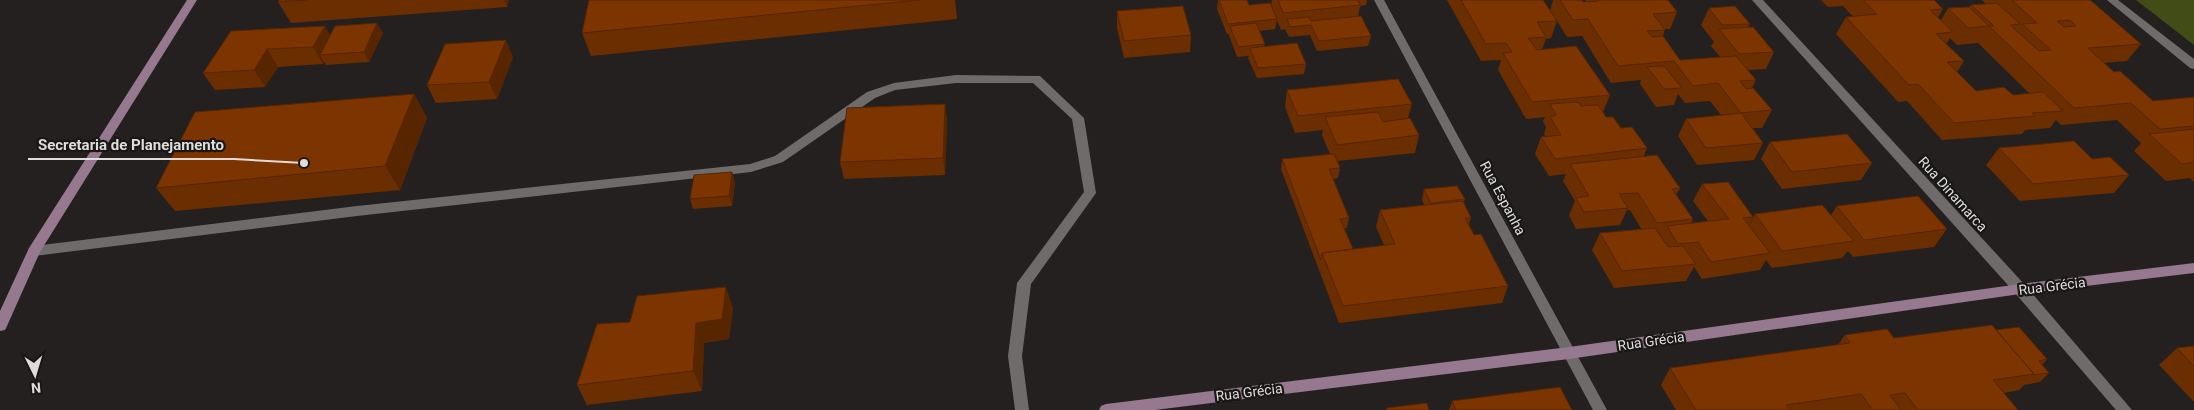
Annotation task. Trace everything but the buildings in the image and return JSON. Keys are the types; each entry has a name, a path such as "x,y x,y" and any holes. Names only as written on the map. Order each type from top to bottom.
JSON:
{"main road":[{"path":"0,326 34,251 192,0"},
{"name":"Rua Grécia","path":"1106,410 1569,353 2020,290 2194,268"}],"street":[{"name":"Rua Espanha","path":"1379,0 1600,410"},
{"name":"Rua Dinamarca","path":"1757,0 2020,290 2125,410"},
{"path":"2112,0 2194,65"},
{"path":"34,251 357,211 751,168 779,159 871,95 894,87 956,79 1036,79 1078,118 1090,193 1024,283 1015,356 1022,410"}],"green space":[{"path":"2136,0 2194,0 2194,45"}],"place":[{"name":"Secretaria de Planejamento","path":"304,163"}]}
